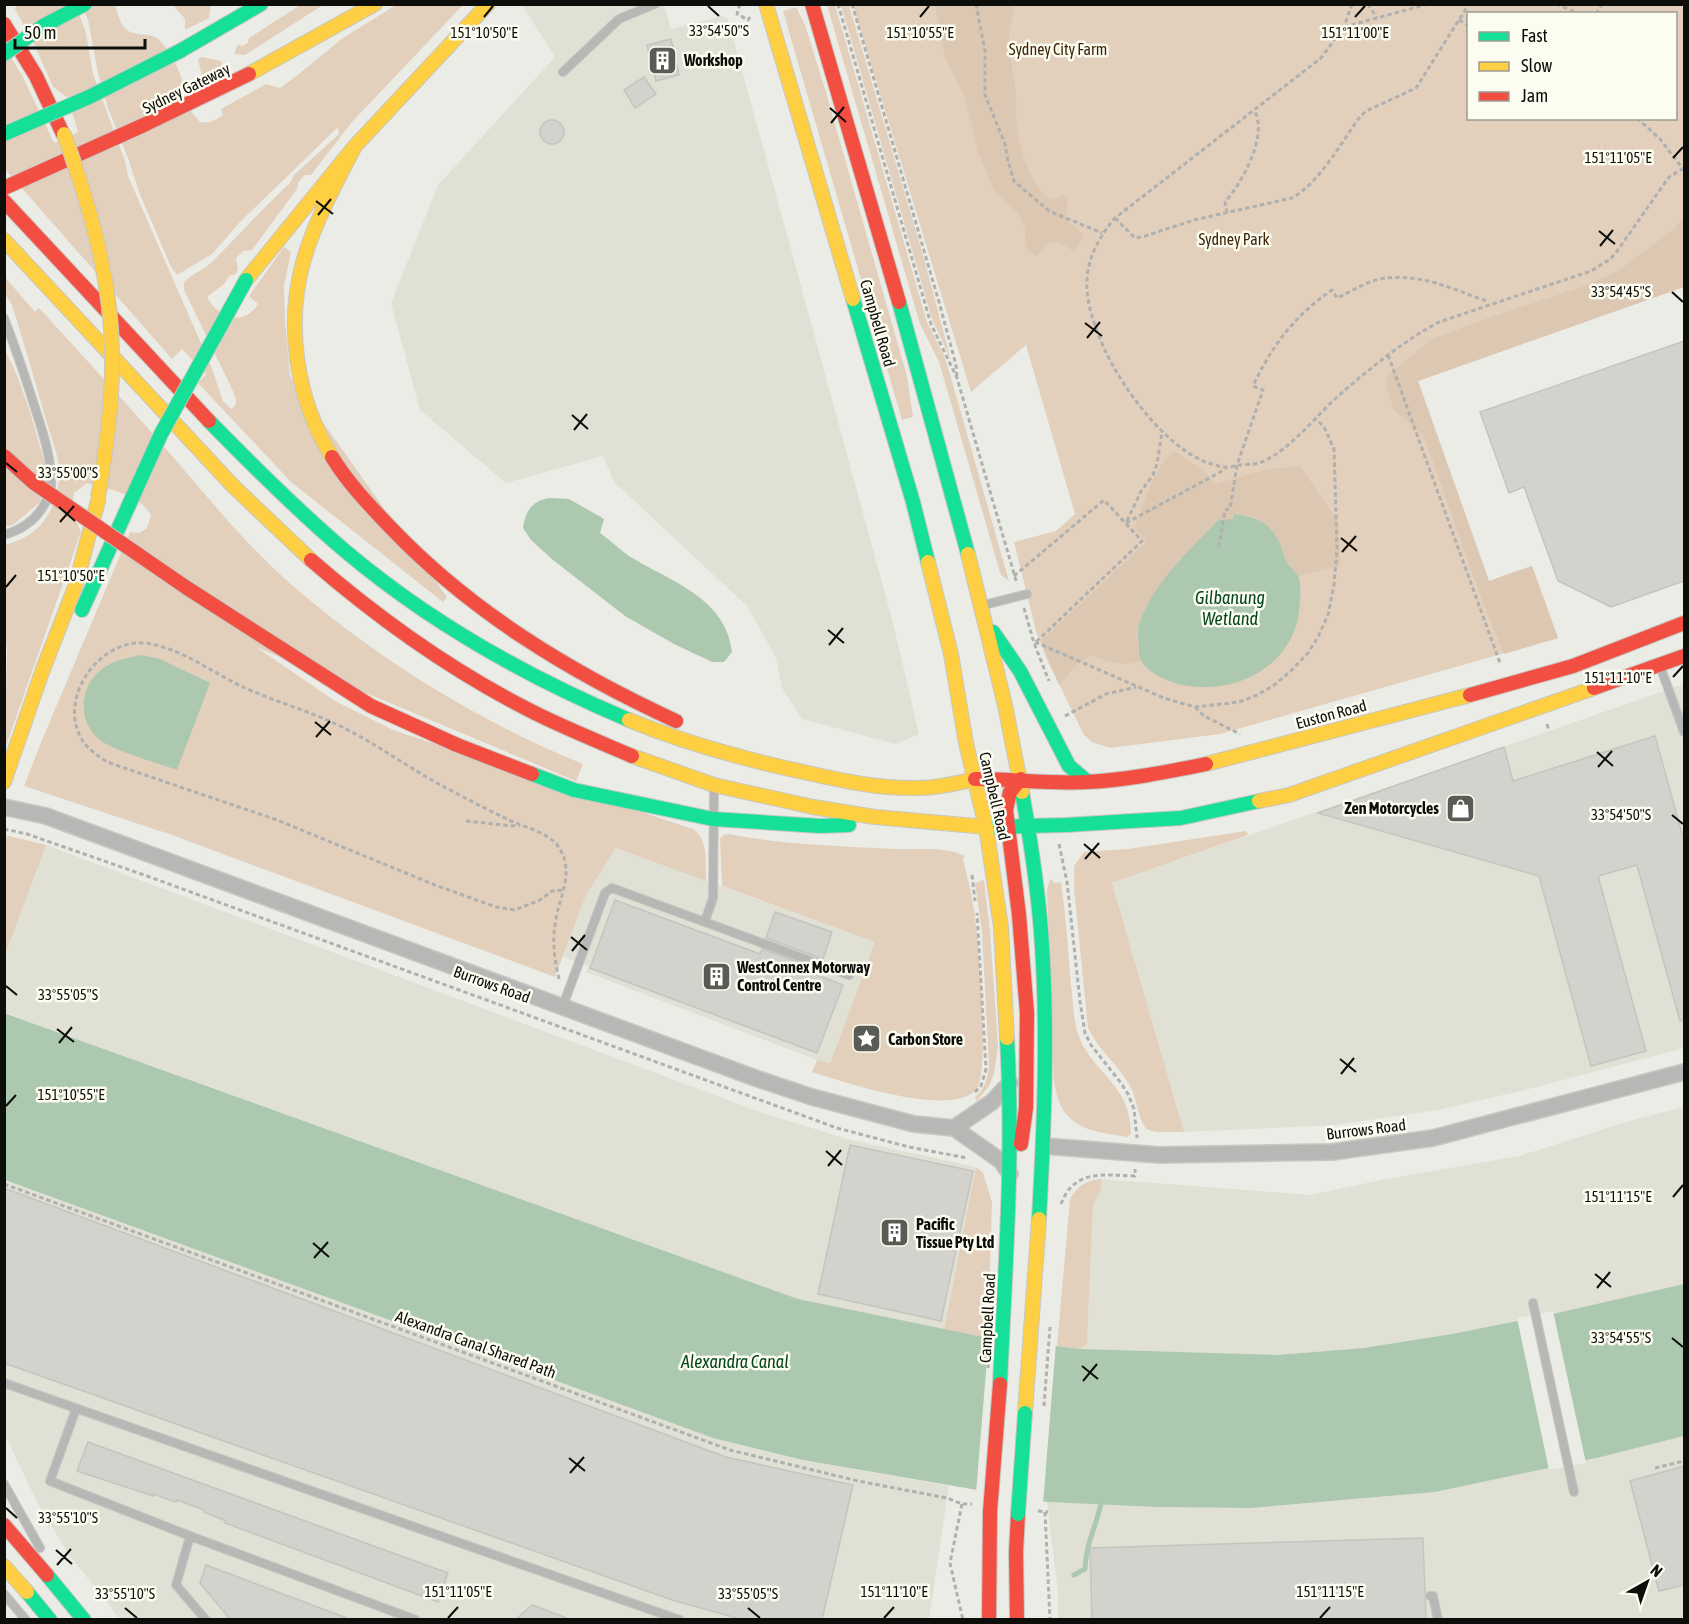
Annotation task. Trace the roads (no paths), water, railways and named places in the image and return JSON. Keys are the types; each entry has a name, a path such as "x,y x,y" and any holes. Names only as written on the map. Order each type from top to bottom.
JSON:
{"main road":[{"path":"4,54 39,27 64,12 85,4"},
{"path":"4,134 89,97 180,51 261,4"},
{"name":"Sydney Gateway","path":"4,188 117,140 197,102 321,37 375,4"},
{"path":"77,622 161,434 246,280 355,146 488,4"},
{"name":"Campbell Road","path":"766,4 913,502 951,654 966,743 986,827 1001,927 1010,1083 1010,1174 1004,1323 990,1512 989,1620"},
{"name":"Campbell Road","path":"812,4 925,394 982,606 1021,779 1029,826 1041,934 1045,1006 1044,1146 1018,1514 1017,1620"},
{"path":"4,24 36,76 64,134 87,203 99,250 108,304 111,375 108,429 90,535 75,587 42,672 5,779"},
{"path":"355,146 312,231 296,301 296,352 302,388 315,426 332,459 386,524 428,565 477,606 536,646 604,686 735,747 868,774 975,779"},
{"path":"4,201 165,375 293,506 362,564 452,628 527,674 629,721 741,759 870,786 928,788 975,779"},
{"path":"4,240 234,487 288,540 343,588 415,642 474,679 535,713 647,763 714,785 813,807 910,821 986,827 1181,818 1289,795 1684,656"},
{"path":"4,456 34,483 187,588 371,706 457,746 574,790 713,819 820,826 910,821"},
{"name":"Euston Road","path":"975,779 1088,782 1173,771 1510,685 1573,666 1684,623"},
{"path":"986,624 1020,671 1069,766 1088,782"},
{"path":"5,779 68,643"},
{"path":"1010,1174 1023,1139 1026,1108 1027,1013 1019,915 1006,810 1010,792 1021,779"},
{"path":"4,1525 50,1572 86,1620"},
{"path":"4,1566 50,1620"}],"street":[{"name":"Burrows Road","path":"4,807 46,816 562,1008 812,1097 914,1124 954,1128 1001,1161 1010,1174"},
{"name":"Burrows Road","path":"1044,1146 1159,1155 1332,1152 1433,1138 1684,1072"},
{"path":"954,1128 992,1102 1010,1083"}],"lane":[{"path":"563,72 619,19 655,4"},
{"path":"4,318 21,361 49,454 52,472 51,489 35,518 21,530 4,535"},
{"path":"982,606 1027,594"},
{"path":"1660,664 1684,732"},
{"path":"705,921 713,898 714,785"},
{"path":"562,1008 605,892 616,888 849,975"},
{"path":"1533,1303 1574,1492"},
{"path":"4,1383 680,1620"},
{"path":"76,1408 50,1481 416,1620"},
{"path":"4,1484 42,1551"},
{"path":"190,1536 176,1585 206,1620"},
{"path":"4,1594 26,1620"},
{"path":"1430,1596 1433,1596 1438,1620"}],"water":[{"path":"550,498 569,499 604,519 600,533 629,556 678,583 707,604 719,617 727,633 732,652 724,662 712,662 674,644 625,616 531,540 523,528 526,516 531,507 539,501"},
{"name":"Gilbanung Wetland","path":"1234,514 1256,519 1272,530 1287,563 1298,576 1300,603 1294,632 1284,649 1271,663 1255,674 1237,682 1218,686 1198,687 1178,684 1152,672 1140,659 1138,627 1140,620 1156,589 1176,565 1218,520 1233,519"},
{"path":"141,655 160,659 210,683 177,770 107,744 100,740 87,724 84,714 85,694 94,676 111,663"},
{"name":"Alexandra Canal","path":"4,1013 798,1299 988,1338 1081,1349 1277,1355 1363,1348 1452,1334 1684,1284 1684,1436 1601,1457 1435,1492 1251,1508 1047,1502 803,1460 713,1438 5,1180"}],"waterway":[{"path":"1074,1575 1085,1569 1089,1544 1101,1504"}],"place":[{"name":"Workshop","path":"663,60"},
{"name":"Zen Motorcycles","path":"1460,808"},
{"name":"WestConnex Motorway Control Centre","path":"716,976"},
{"name":"Carbon Store","path":"867,1039"},
{"name":"Pacific Tissue Pty Ltd","path":"895,1233"}],"park label":[{"name":"Sydney City Farm","path":"1058,49"},
{"name":"Sydney Park","path":"1234,239"}]}
